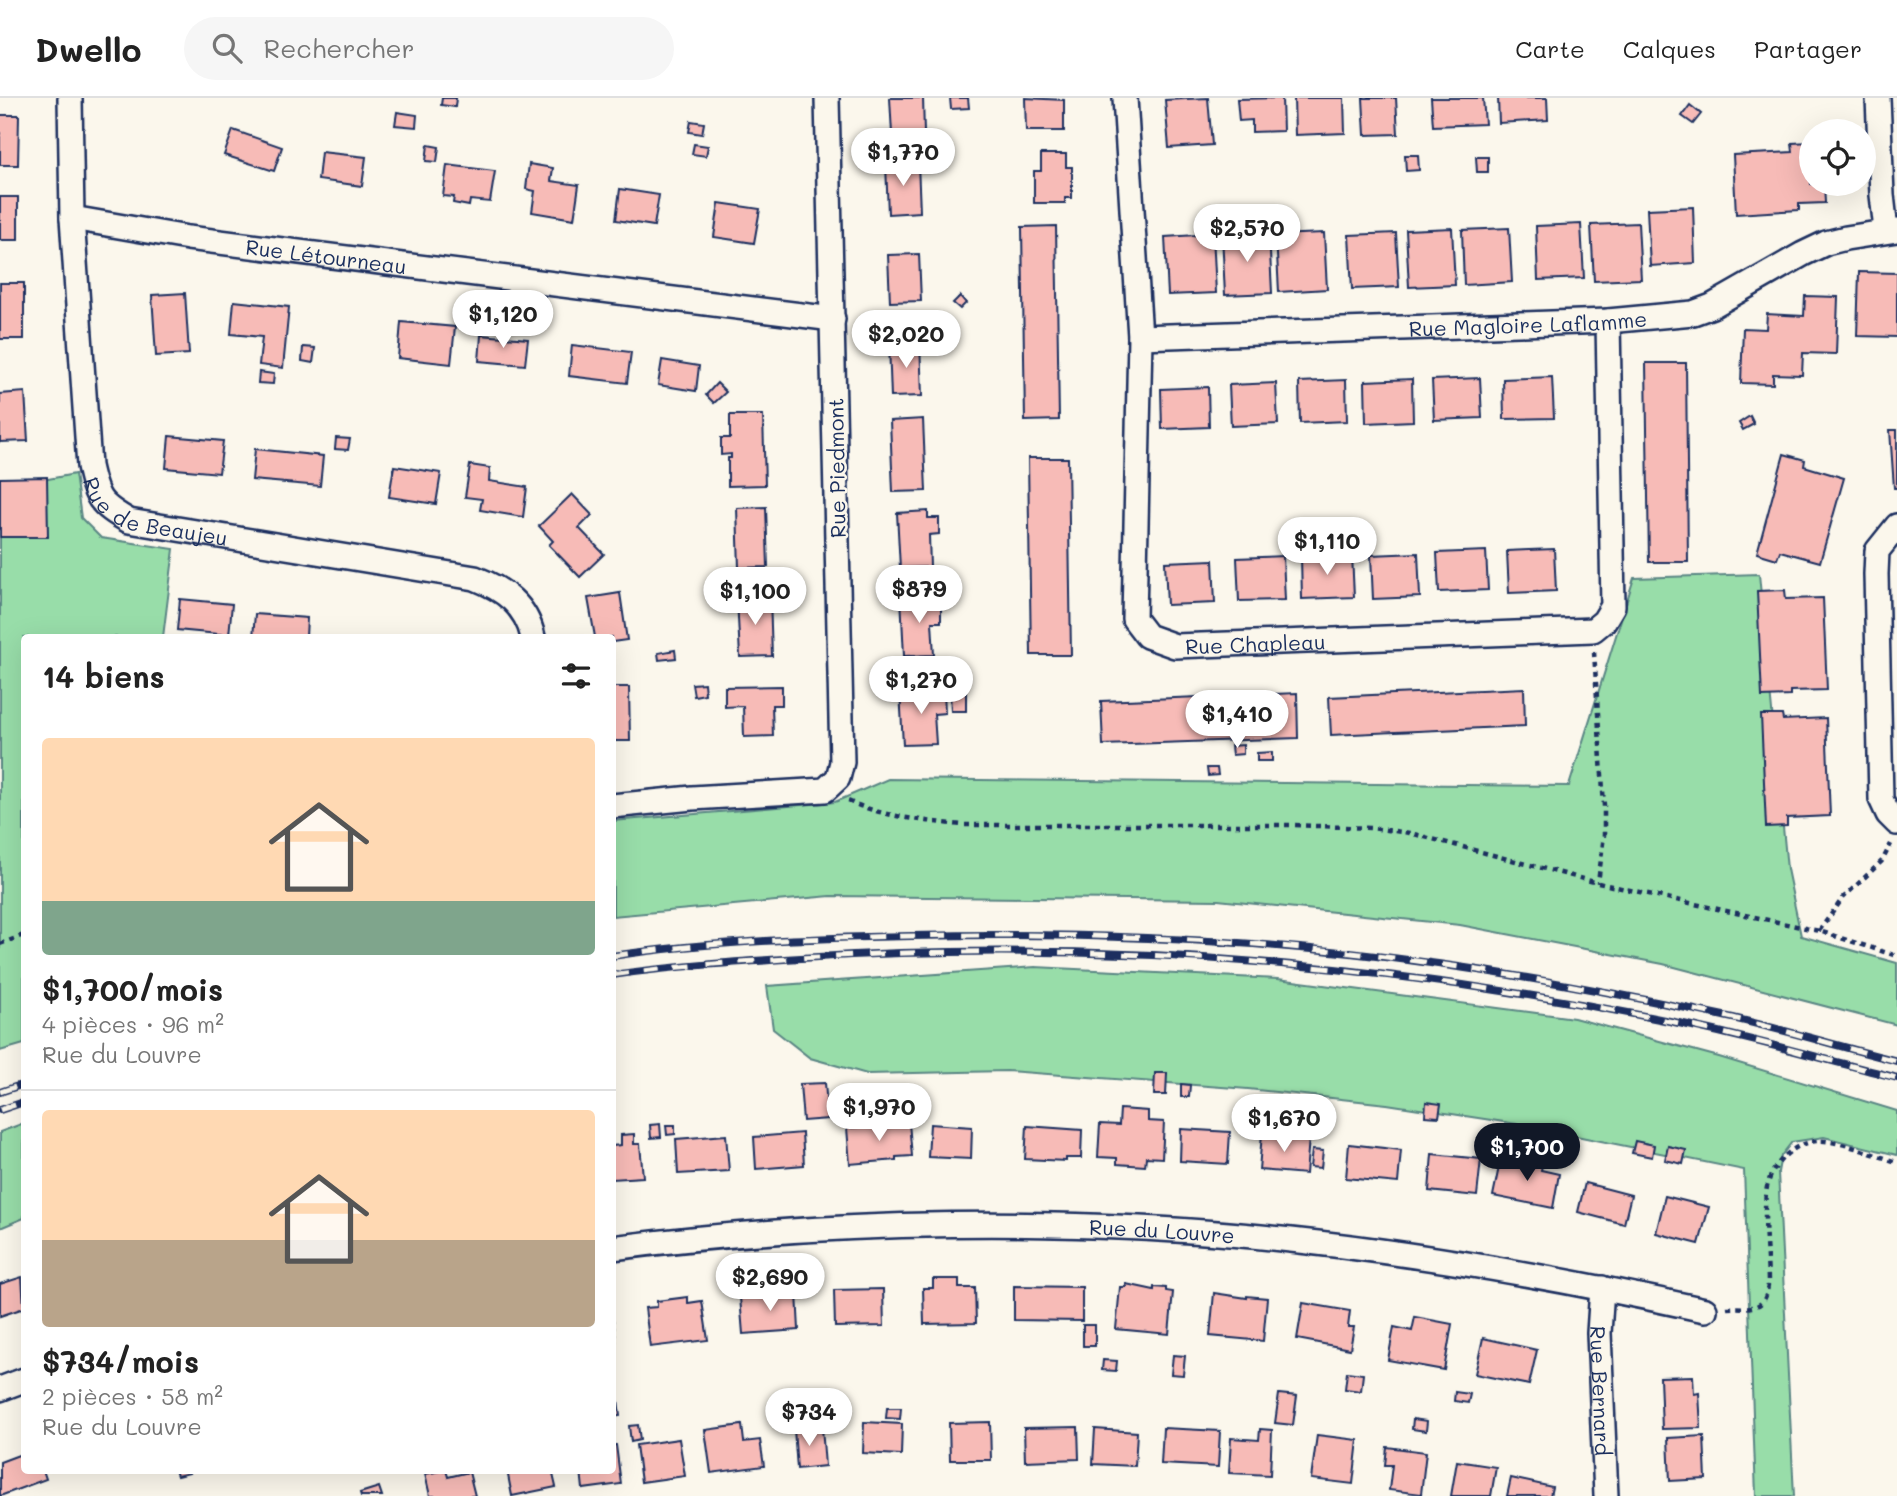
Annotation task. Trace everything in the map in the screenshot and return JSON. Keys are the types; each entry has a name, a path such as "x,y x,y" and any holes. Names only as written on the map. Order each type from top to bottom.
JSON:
{"street":[{"name":"Rue de Beaujeu","path":"70,98 72,218 89,466 94,491 107,509 129,521 475,578 496,586 519,605 532,634"},
{"name":"Rue Piedmont","path":"825,790 838,778 842,762 827,98"},
{"name":"Rue Chapleau","path":"1125,98 1140,337 1134,619 1147,636 1175,646 1593,630"},
{"path":"1878,98 1882,195 1892,230"},
{"name":"Rue Létourneau","path":"72,218 188,238 833,319"},
{"name":"Rue Magloire Laflamme","path":"1140,337 1608,321 1693,313 1712,306 1826,243 1892,230"},
{"path":"1593,630 1604,621 1613,606 1608,321"},
{"path":"1897,526 1877,551 1876,574 1881,799 1888,814 1897,823"},
{"path":"616,806 825,790"},
{"name":"Rue du Louvre","path":"616,1248 728,1236 865,1228 1039,1226 1132,1229 1276,1238 1360,1248 1458,1262 1705,1310"},
{"name":"Rue Bernard","path":"1602,1288 1599,1333 1606,1496"},
{"path":"0,1389 21,1381"}],"path":[{"path":"1593,630 1604,806 1604,835 1598,883"},
{"path":"825,790 865,809 921,821 963,825 1293,825 1383,829 1410,833 1598,883 1819,932 1897,957"},
{"path":"1819,932 1843,898 1882,861 1897,834"},
{"path":"0,944 21,935"},
{"path":"1737,1307 1757,1306 1767,1293 1766,1193 1770,1177 1787,1154 1797,1145 1826,1142 1897,1162"}],"green space":[{"path":"75,474 81,518 101,538 174,549 163,634 21,634 21,1045 0,1051 0,488"},
{"path":"1759,574 1787,869 1801,936 1897,963 1897,1025 1663,964 1460,925 1218,900 831,896 616,916 616,821 835,802 888,779 1569,786 1634,578"},
{"path":"1035,967 1278,979 1574,1018 1719,1057 1897,1111 1897,1155 1824,1137 1792,1142 1781,1156 1778,1172 1794,1496 1756,1496 1744,1170 1517,1124 1387,1104 1248,1089 1007,1071 867,1074 810,1058 773,1029 767,986"},
{"path":"21,1124 21,1219 0,1228 0,1132"}],"building":[{"path":"442,98 456,98 455,107 441,105"},
{"path":"890,98 923,98 924,133 892,134"},
{"path":"950,98 968,98 969,108 951,109"},
{"path":"1025,98 1064,100 1064,131 1026,131"},
{"path":"1208,98 1212,145 1169,148 1165,100"},
{"path":"1282,98 1283,131 1252,132 1252,120 1239,121 1237,99"},
{"path":"1294,98 1344,98 1345,133 1295,135"},
{"path":"1363,98 1396,98 1398,134 1365,135"},
{"path":"1431,98 1483,98 1485,124 1433,126"},
{"path":"1498,98 1547,98 1548,120 1499,123"},
{"path":"1690,105 1701,114 1693,124 1682,116"},
{"path":"397,112 417,115 416,127 395,125"},
{"path":"0,115 19,115 18,165 0,165"},
{"path":"691,121 704,123 702,134 689,132"},
{"path":"233,130 282,147 274,171 224,155"},
{"path":"1792,143 1799,143 1799,196 1825,196 1825,203 1799,204 1799,210 1736,214 1733,155 1793,152"},
{"path":"694,144 708,146 706,156 692,154"},
{"path":"428,145 439,147 437,162 426,161"},
{"path":"321,152 366,157 362,186 318,180"},
{"path":"1041,154 1066,154 1066,167 1072,167 1072,198 1065,198 1065,203 1034,203 1034,171 1041,171"},
{"path":"1405,155 1418,155 1419,170 1406,171"},
{"path":"1476,157 1488,157 1488,172 1477,172"},
{"path":"918,163 920,212 888,214 886,164"},
{"path":"529,164 553,168 551,181 579,185 574,219 532,212 535,191 526,189"},
{"path":"447,165 495,171 490,202 470,200 469,206 453,203 454,197 443,196"},
{"path":"620,189 659,195 654,226 616,220"},
{"path":"0,197 18,197 18,240 0,240"},
{"path":"719,203 760,209 754,243 714,237"},
{"path":"1693,207 1695,263 1650,266 1647,209"},
{"path":"1638,223 1641,279 1594,281 1591,225"},
{"path":"1581,224 1584,278 1538,280 1536,226"},
{"path":"1056,226 1059,420 1025,421 1022,227"},
{"path":"1452,228 1455,285 1409,287 1406,230"},
{"path":"1509,228 1512,282 1464,285 1462,230"},
{"path":"1269,232 1272,293 1225,295 1222,234"},
{"path":"1324,233 1327,289 1279,292 1276,235"},
{"path":"1396,233 1399,287 1352,289 1349,235"},
{"path":"1213,234 1216,293 1168,295 1165,237"},
{"path":"919,254 921,301 890,302 888,255"},
{"path":"1859,272 1897,273 1897,337 1857,336"},
{"path":"0,283 24,283 24,339 0,339"},
{"path":"185,293 189,354 156,356 152,295"},
{"path":"960,296 966,303 960,309 953,303"},
{"path":"1805,296 1838,297 1836,354 1803,353 1802,375 1773,374 1773,384 1741,383 1743,328 1766,329 1767,314 1804,316"},
{"path":"234,301 289,307 283,368 259,365 262,337 231,334"},
{"path":"401,322 455,327 451,364 398,358"},
{"path":"481,335 528,339 525,365 479,361"},
{"path":"920,342 922,396 891,397 889,343"},
{"path":"572,345 631,352 627,383 569,376"},
{"path":"303,347 315,348 313,363 302,361"},
{"path":"662,360 699,366 696,391 658,385"},
{"path":"1646,363 1686,363 1688,562 1649,562"},
{"path":"259,372 274,374 273,384 258,383"},
{"path":"1552,377 1554,418 1504,419 1503,379"},
{"path":"1480,378 1482,418 1434,420 1432,380"},
{"path":"1412,379 1413,421 1366,423 1365,381"},
{"path":"1346,380 1347,421 1300,423 1299,382"},
{"path":"717,383 726,392 714,403 706,395"},
{"path":"1276,383 1278,424 1231,426 1229,385"},
{"path":"1208,387 1209,427 1162,429 1161,389"},
{"path":"25,392 28,441 0,442 0,394"},
{"path":"730,415 763,415 765,485 728,486 728,458 731,458 731,454 721,455 721,438 730,438"},
{"path":"1750,416 1754,424 1743,430 1739,423"},
{"path":"923,419 926,491 893,492 890,421"},
{"path":"1890,430 1897,430 1897,488 1894,488"},
{"path":"169,436 223,441 219,473 166,468"},
{"path":"336,438 350,439 348,450 335,449"},
{"path":"255,449 323,456 320,486 252,480"},
{"path":"1784,454 1805,460 1804,466 1844,478 1820,562 1780,551 1777,559 1757,553"},
{"path":"1028,458 1068,458 1071,655 1031,655"},
{"path":"470,465 490,468 489,481 527,487 523,517 480,510 482,499 465,497"},
{"path":"394,466 441,473 436,504 389,497"},
{"path":"47,477 48,537 0,537 0,478"},
{"path":"572,494 592,515 579,528 604,554 580,577 549,545 553,541 539,526"},
{"path":"766,507 768,567 739,568 737,508"},
{"path":"928,511 928,518 939,518 939,534 929,535 930,567 900,568 897,513"},
{"path":"1554,549 1556,591 1509,593 1507,551"},
{"path":"1486,551 1488,590 1439,592 1437,553"},
{"path":"1418,553 1420,597 1373,599 1371,555"},
{"path":"1352,554 1354,597 1302,599 1301,556"},
{"path":"1283,556 1285,600 1239,601 1237,558"},
{"path":"1213,560 1215,603 1167,605 1165,562"},
{"path":"1785,590 1786,599 1823,598 1827,690 1790,691 1790,696 1762,697 1757,591"},
{"path":"620,593 627,640 616,641 616,634 594,634 588,598"},
{"path":"931,596 931,605 941,604 941,622 932,622 934,655 904,656 901,597"},
{"path":"770,597 772,656 740,657 737,598"},
{"path":"180,599 232,604 229,634 177,630"},
{"path":"255,614 307,618 306,634 253,634"},
{"path":"675,650 676,658 659,660 658,653"},
{"path":"704,683 705,694 694,696 692,684"},
{"path":"782,686 782,705 772,705 773,736 744,737 743,706 725,707 725,687"},
{"path":"616,687 629,687 630,741 616,741"},
{"path":"1524,688 1525,726 1331,735 1329,697"},
{"path":"944,690 945,713 934,714 936,744 903,745 900,691"},
{"path":"950,692 966,692 966,711 951,711"},
{"path":"1297,693 1298,738 1103,745 1101,701"},
{"path":"1761,715 1782,715 1783,720 1826,718 1830,816 1787,818 1787,826 1766,827"},
{"path":"1243,745 1243,754 1232,755 1231,746"},
{"path":"1272,752 1272,761 1257,761 1257,753"},
{"path":"1207,768 1217,768 1218,775 1208,776"},
{"path":"1155,1073 1167,1073 1166,1095 1154,1095"},
{"path":"825,1083 828,1119 803,1121 800,1084"},
{"path":"1181,1084 1190,1085 1189,1097 1181,1097"},
{"path":"1426,1102 1441,1104 1439,1117 1425,1116"},
{"path":"1120,1109 1148,1111 1148,1121 1164,1122 1162,1158 1146,1157 1145,1166 1117,1164 1117,1158 1098,1157 1100,1124 1119,1125"},
{"path":"909,1123 912,1156 850,1164 847,1128"},
{"path":"660,1124 661,1137 651,1138 650,1125"},
{"path":"930,1124 972,1127 971,1159 928,1157"},
{"path":"666,1125 675,1125 675,1134 667,1135"},
{"path":"1027,1126 1082,1130 1081,1158 1066,1158 1066,1161 1025,1159"},
{"path":"1181,1129 1230,1132 1228,1164 1180,1161"},
{"path":"802,1133 804,1165 756,1169 754,1137"},
{"path":"1262,1133 1309,1138 1306,1174 1259,1170"},
{"path":"634,1134 634,1144 640,1144 643,1177 616,1179 616,1146 621,1145 621,1135"},
{"path":"726,1135 729,1171 678,1174 676,1139"},
{"path":"1635,1141 1654,1145 1652,1157 1632,1153"},
{"path":"1349,1144 1401,1150 1398,1183 1346,1178"},
{"path":"1668,1146 1686,1150 1683,1164 1665,1160"},
{"path":"1312,1150 1323,1151 1321,1168 1310,1167"},
{"path":"1432,1154 1481,1159 1477,1196 1429,1191"},
{"path":"1525,1157 1543,1161 1541,1170 1559,1174 1553,1208 1493,1196 1500,1162 1523,1166"},
{"path":"1585,1183 1631,1195 1624,1224 1578,1212"},
{"path":"1665,1196 1709,1207 1699,1244 1656,1233"},
{"path":"21,1277 21,1309 0,1316 0,1284"},
{"path":"933,1279 959,1279 959,1288 975,1288 976,1323 924,1324 923,1288 933,1288"},
{"path":"1126,1284 1154,1290 1154,1287 1166,1288 1166,1291 1173,1292 1169,1334 1116,1329 1120,1287 1126,1287"},
{"path":"1014,1286 1082,1287 1082,1321 1014,1320"},
{"path":"883,1289 884,1326 835,1327 834,1290"},
{"path":"797,1293 799,1330 743,1334 740,1297"},
{"path":"1214,1293 1267,1298 1263,1341 1210,1336"},
{"path":"688,1297 688,1303 702,1301 708,1340 650,1347 645,1308 657,1307 657,1301"},
{"path":"1303,1303 1350,1311 1348,1327 1354,1327 1350,1349 1297,1339"},
{"path":"1415,1317 1452,1324 1444,1370 1388,1360 1394,1327 1412,1331"},
{"path":"1083,1325 1095,1325 1095,1346 1083,1346"},
{"path":"1483,1338 1537,1350 1529,1385 1475,1374"},
{"path":"1173,1355 1185,1356 1183,1375 1171,1374"},
{"path":"1103,1360 1117,1361 1116,1371 1102,1370"},
{"path":"1347,1372 1363,1374 1361,1391 1345,1389"},
{"path":"1693,1376 1694,1394 1699,1393 1701,1428 1662,1429 1660,1377"},
{"path":"1455,1392 1470,1394 1468,1403 1454,1401"},
{"path":"1279,1394 1297,1396 1293,1425 1275,1423"},
{"path":"618,1400 620,1416 616,1416"},
{"path":"887,1408 901,1408 900,1419 886,1418"},
{"path":"1413,1419 1427,1421 1426,1431 1412,1429"},
{"path":"864,1422 902,1424 901,1455 863,1453"},
{"path":"990,1422 991,1460 950,1460 949,1423"},
{"path":"638,1425 640,1440 631,1442 629,1426"},
{"path":"742,1425 744,1442 760,1440 764,1466 711,1473 705,1430"},
{"path":"822,1427 825,1466 797,1469 794,1429"},
{"path":"1078,1427 1079,1459 1025,1461 1024,1428"},
{"path":"1163,1428 1220,1431 1218,1467 1161,1464"},
{"path":"1095,1429 1137,1432 1135,1466 1093,1464"},
{"path":"1260,1429 1272,1430 1270,1475 1229,1473 1231,1438 1259,1440"},
{"path":"1317,1435 1358,1440 1353,1484 1311,1479"},
{"path":"1704,1436 1706,1479 1670,1481 1668,1438"},
{"path":"679,1439 685,1476 641,1482 636,1445"},
{"path":"616,1445 621,1484 583,1489 581,1474 616,1474"},
{"path":"1387,1447 1426,1452 1421,1494 1389,1490 1392,1465 1385,1465"},
{"path":"21,1454 21,1474 44,1474 46,1479 0,1496 0,1462"},
{"path":"1457,1461 1496,1467 1491,1496 1451,1496"},
{"path":"425,1474 447,1474 448,1477 470,1474 475,1496 430,1496"},
{"path":"508,1474 553,1474 556,1487 512,1496"},
{"path":"1511,1478 1552,1487 1550,1496 1507,1496"},
{"path":"379,1487 382,1496 361,1496 360,1493"}],"railway":[{"path":"616,955 800,939 912,936 1044,935 1241,943 1373,955 1475,969 1623,995 1733,1018 1897,1061"},
{"path":"616,974 730,963 907,953 1118,954 1224,960 1435,981 1540,997 1708,1029 1897,1078"},
{"path":"0,1092 21,1085"},
{"path":"0,1110 21,1103"}]}
